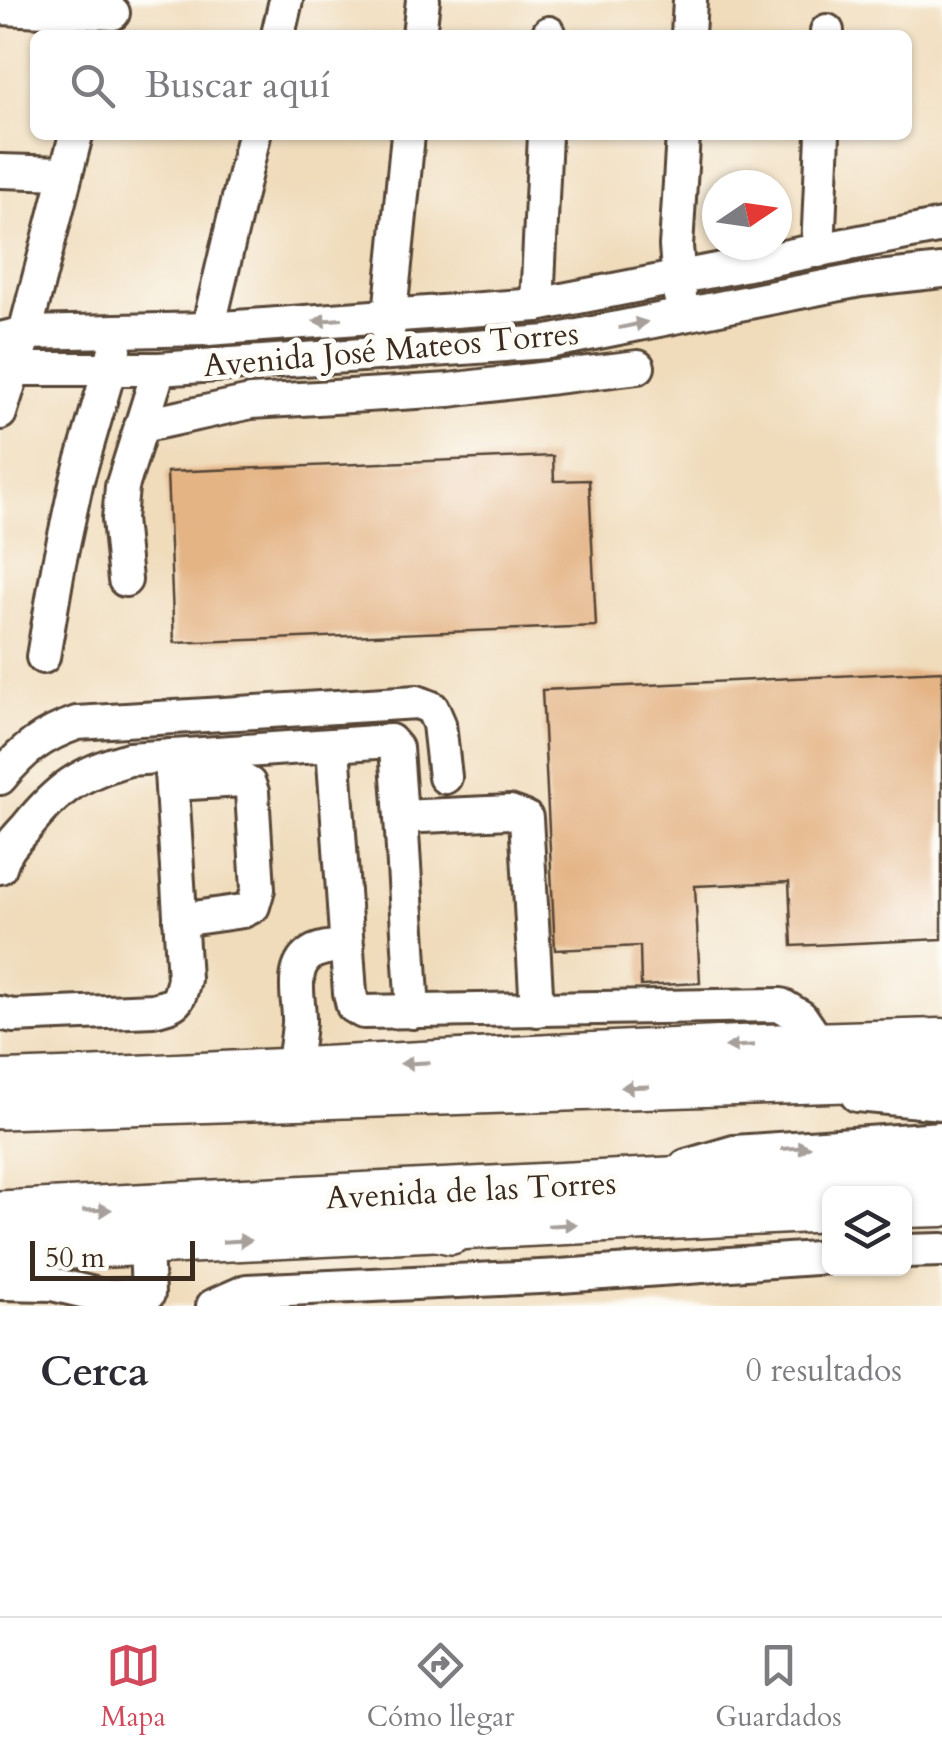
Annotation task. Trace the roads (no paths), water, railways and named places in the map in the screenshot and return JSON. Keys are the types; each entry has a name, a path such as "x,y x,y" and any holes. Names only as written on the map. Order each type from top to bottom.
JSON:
{"highway":[{"path":"0,1106 942,1076"},
{"name":"Avenida de las Torres","path":"0,1214 942,1166"},
{"path":"314,1200 450,1231"}],"main road":[{"path":"0,1081 942,1039"},
{"path":"912,1208 942,1206"},
{"path":"0,1252 822,1211"}],"street":[{"path":"279,30 286,0"},
{"path":"420,30 423,0"},
{"path":"688,30 690,0"},
{"path":"0,8 112,16"},
{"path":"0,413 10,351 75,140"},
{"path":"208,329 253,140"},
{"path":"395,392 388,355 387,316 407,140"},
{"path":"538,305 545,140"},
{"path":"682,140 676,246 682,315"},
{"path":"818,250 823,140"},
{"path":"0,171 65,173"},
{"path":"934,227 942,196"},
{"name":"Avenida José Mateos Torres","path":"10,351 118,332 538,305 934,227"},
{"name":"Avenida José Mateos Torres","path":"10,351 111,369 159,369 508,345 565,339 860,280 942,271"},
{"path":"460,311 461,349"},
{"path":"43,657 77,480 111,369 118,332"},
{"path":"565,339 565,378"},
{"path":"508,345 511,384"},
{"path":"140,426 251,402 511,384 638,366"},
{"path":"125,580 119,519 122,486 159,369"},
{"path":"0,778 25,748 51,732 77,723 417,702 432,708 440,724 446,777"},
{"path":"171,770 390,741 396,748 413,1012"},
{"path":"333,746 353,1006 374,1014 781,1005 801,1017 818,1042"},
{"path":"1,859 65,786 96,768 130,759 171,770 242,780 249,784 253,812 258,888 252,906 243,911 180,920"},
{"path":"0,1012 13,1016 152,1010 174,1005 180,997 184,979 171,770"},
{"path":"401,817 510,812 526,818 537,1010"},
{"path":"293,1070 299,1020 297,976 301,964 310,954 347,946"},
{"path":"757,1083 942,1103"},
{"path":"634,1182 734,1152 942,1138"},
{"path":"0,1284 52,1284 103,1296 148,1300 146,1245"},
{"path":"912,1252 942,1250"},
{"path":"213,1306 247,1290 520,1291 822,1257"}]}
